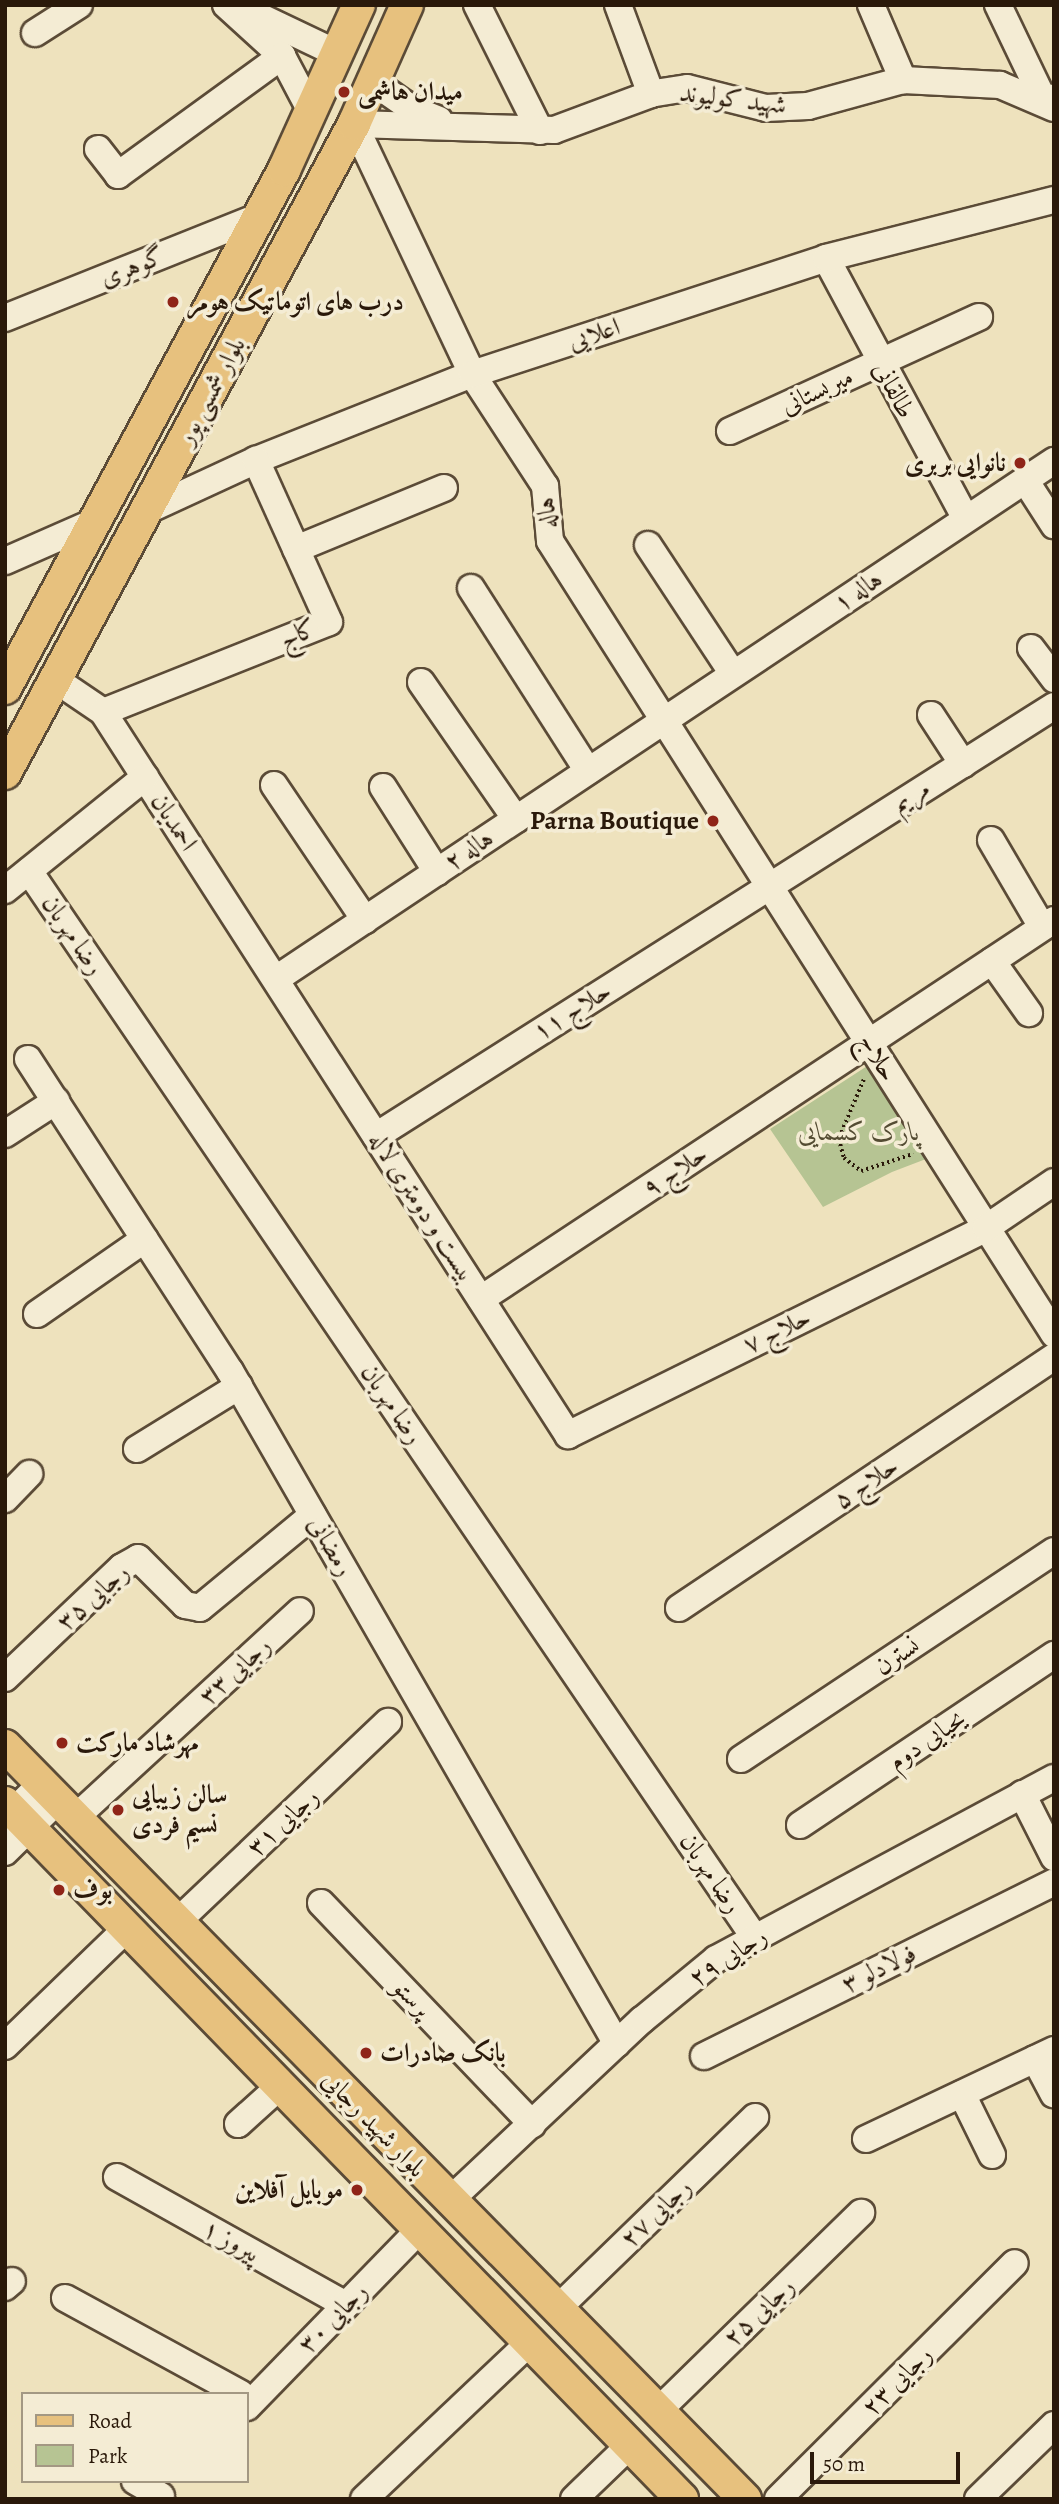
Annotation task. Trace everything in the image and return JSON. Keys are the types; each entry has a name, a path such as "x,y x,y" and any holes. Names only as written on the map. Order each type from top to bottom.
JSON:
{"main road":[{"name":"بلوار شمسی پور","path":"5,688 260,216 359,5"},
{"path":"373,5 387,12 406,6"},
{"name":"بلوار شمسی پور","path":"5,773 354,124 406,6"},
{"path":"336,52 350,49 368,58 372,81"},
{"name":"بلوار شهید رجایی","path":"5,1746 449,2201 745,2499"},
{"name":"بلوار شهید رجایی","path":"14,1815 682,2499"}],"street":[{"path":"35,33 79,5"},
{"path":"226,5 282,56 310,109"},
{"path":"237,5 336,52"},
{"path":"477,5 540,131"},
{"path":"618,5 651,93"},
{"path":"872,5 903,80"},
{"path":"998,5 1050,102"},
{"path":"98,149 118,175 282,56"},
{"name":"شهید کولیوند","path":"354,124 554,130 651,93 687,88 766,108 808,106 903,80 1000,85 1050,102"},
{"name":"شهید کولیوند","path":"372,81 412,108 453,126"},
{"name":"هاله","path":"354,124 472,374 545,486 550,541 769,887"},
{"name":"اعلایی","path":"148,510 256,460 472,374 826,258 1051,209"},
{"name":"گوهری","path":"5,318 260,216"},
{"name":"طالقانی","path":"826,258 966,519"},
{"name":"میربستانی","path":"730,431 979,317"},
{"name":"کاج","path":"103,712 329,622 256,460"},
{"name":"هاله ۱","path":"663,721 1054,460"},
{"path":"1024,480 1054,525"},
{"path":"296,549 444,488"},
{"path":"5,561 94,522"},
{"path":"648,545 733,674"},
{"path":"471,588 588,771"},
{"path":"1031,648 1054,680"},
{"name":"احمدیان","path":"56,680 103,712 276,979"},
{"path":"421,682 516,819"},
{"name":"مریم","path":"769,887 1054,706"},
{"path":"931,715 963,764"},
{"name":"هاله ۲","path":"276,979 663,721"},
{"path":"5,890 145,777"},
{"path":"274,785 365,920"},
{"path":"383,787 437,872"},
{"path":"991,840 1048,924"},
{"name":"رضا مهربان","path":"29,871 755,1938"},
{"name":"حلاج","path":"769,887 1054,1334"},
{"name":"حلاج ۱۱","path":"376,1136 769,887"},
{"name":"حلاج ۹","path":"481,1299 871,1047 1048,924"},
{"path":"992,961 1029,1013"},
{"name":"بیست و دومتری لاله","path":"276,979 568,1434"},
{"name":"رمضانی","path":"28,1059 239,1386 617,2044"},
{"path":"5,1134 56,1101"},
{"name":"حلاج ۷","path":"568,1434 986,1228 1054,1182"},
{"path":"37,1314 145,1240"},
{"name":"حلاج ۵","path":"678,1608 1054,1357"},
{"path":"137,1449 239,1386"},
{"path":"5,1499 29,1475"},
{"name":"رجایی ۳۵","path":"5,1678 130,1562 138,1558 185,1605 200,1608 313,1515"},
{"name":"نسترن","path":"741,1759 1054,1551"},
{"name":"رجایی ۳۳","path":"5,1853 14,1815 59,1799 300,1611"},
{"name":"یحیایی دوم","path":"800,1825 1054,1655"},
{"name":"رجایی ۳۱","path":"177,1922 388,1722"},
{"name":"رجایی ۲۹","path":"449,2201 617,2044 716,1959 1054,1778"},
{"path":"1022,1794 1054,1857"},
{"name":"فولادلو ۳","path":"704,2056 1054,1882"},
{"name":"پرستو","path":"321,1903 531,2124"},
{"path":"5,2046 127,1928"},
{"path":"866,2139 1044,2055 1054,2094"},
{"path":"238,2124 280,2086"},
{"path":"962,2094 992,2155"},
{"name":"رجایی ۲۷","path":"557,2309 755,2117"},
{"name":"پیروز ۱","path":"117,2177 346,2305"},
{"name":"رجایی ۲۵","path":"658,2411 861,2213"},
{"name":"رجایی ۳۰","path":"248,2399 420,2229"},
{"name":"رجایی ۲۳","path":"778,2499 1015,2263"},
{"path":"65,2298 233,2392"},
{"path":"364,2499 530,2342"},
{"path":"978,2499 1054,2424"},
{"path":"574,2499 630,2445"},
{"path":"140,2483 165,2492"}],"path":[{"path":"871,1047 839,1139 844,1158 861,1171 934,1147"}],"green space":[{"name":"پارک کسمایی","path":"878,1059 939,1154 892,1172 823,1207 770,1129"}],"place":[{"name":"میدان هاشمی","path":"344,92"},
{"name":"درب های اتوماتیک هومر","path":"173,302"},
{"name":"نانوایی بربری","path":"1020,463"},
{"name":"Parna Boutique","path":"713,821"},
{"name":"مهرشاد مارکت","path":"62,1743"},
{"name":"سالن زیبایی نسیم فردی","path":"118,1810"},
{"name":"بوف","path":"59,1890"},
{"name":"بانک صادرات","path":"366,2053"},
{"name":"موبایل آفلاین","path":"357,2190"}]}
